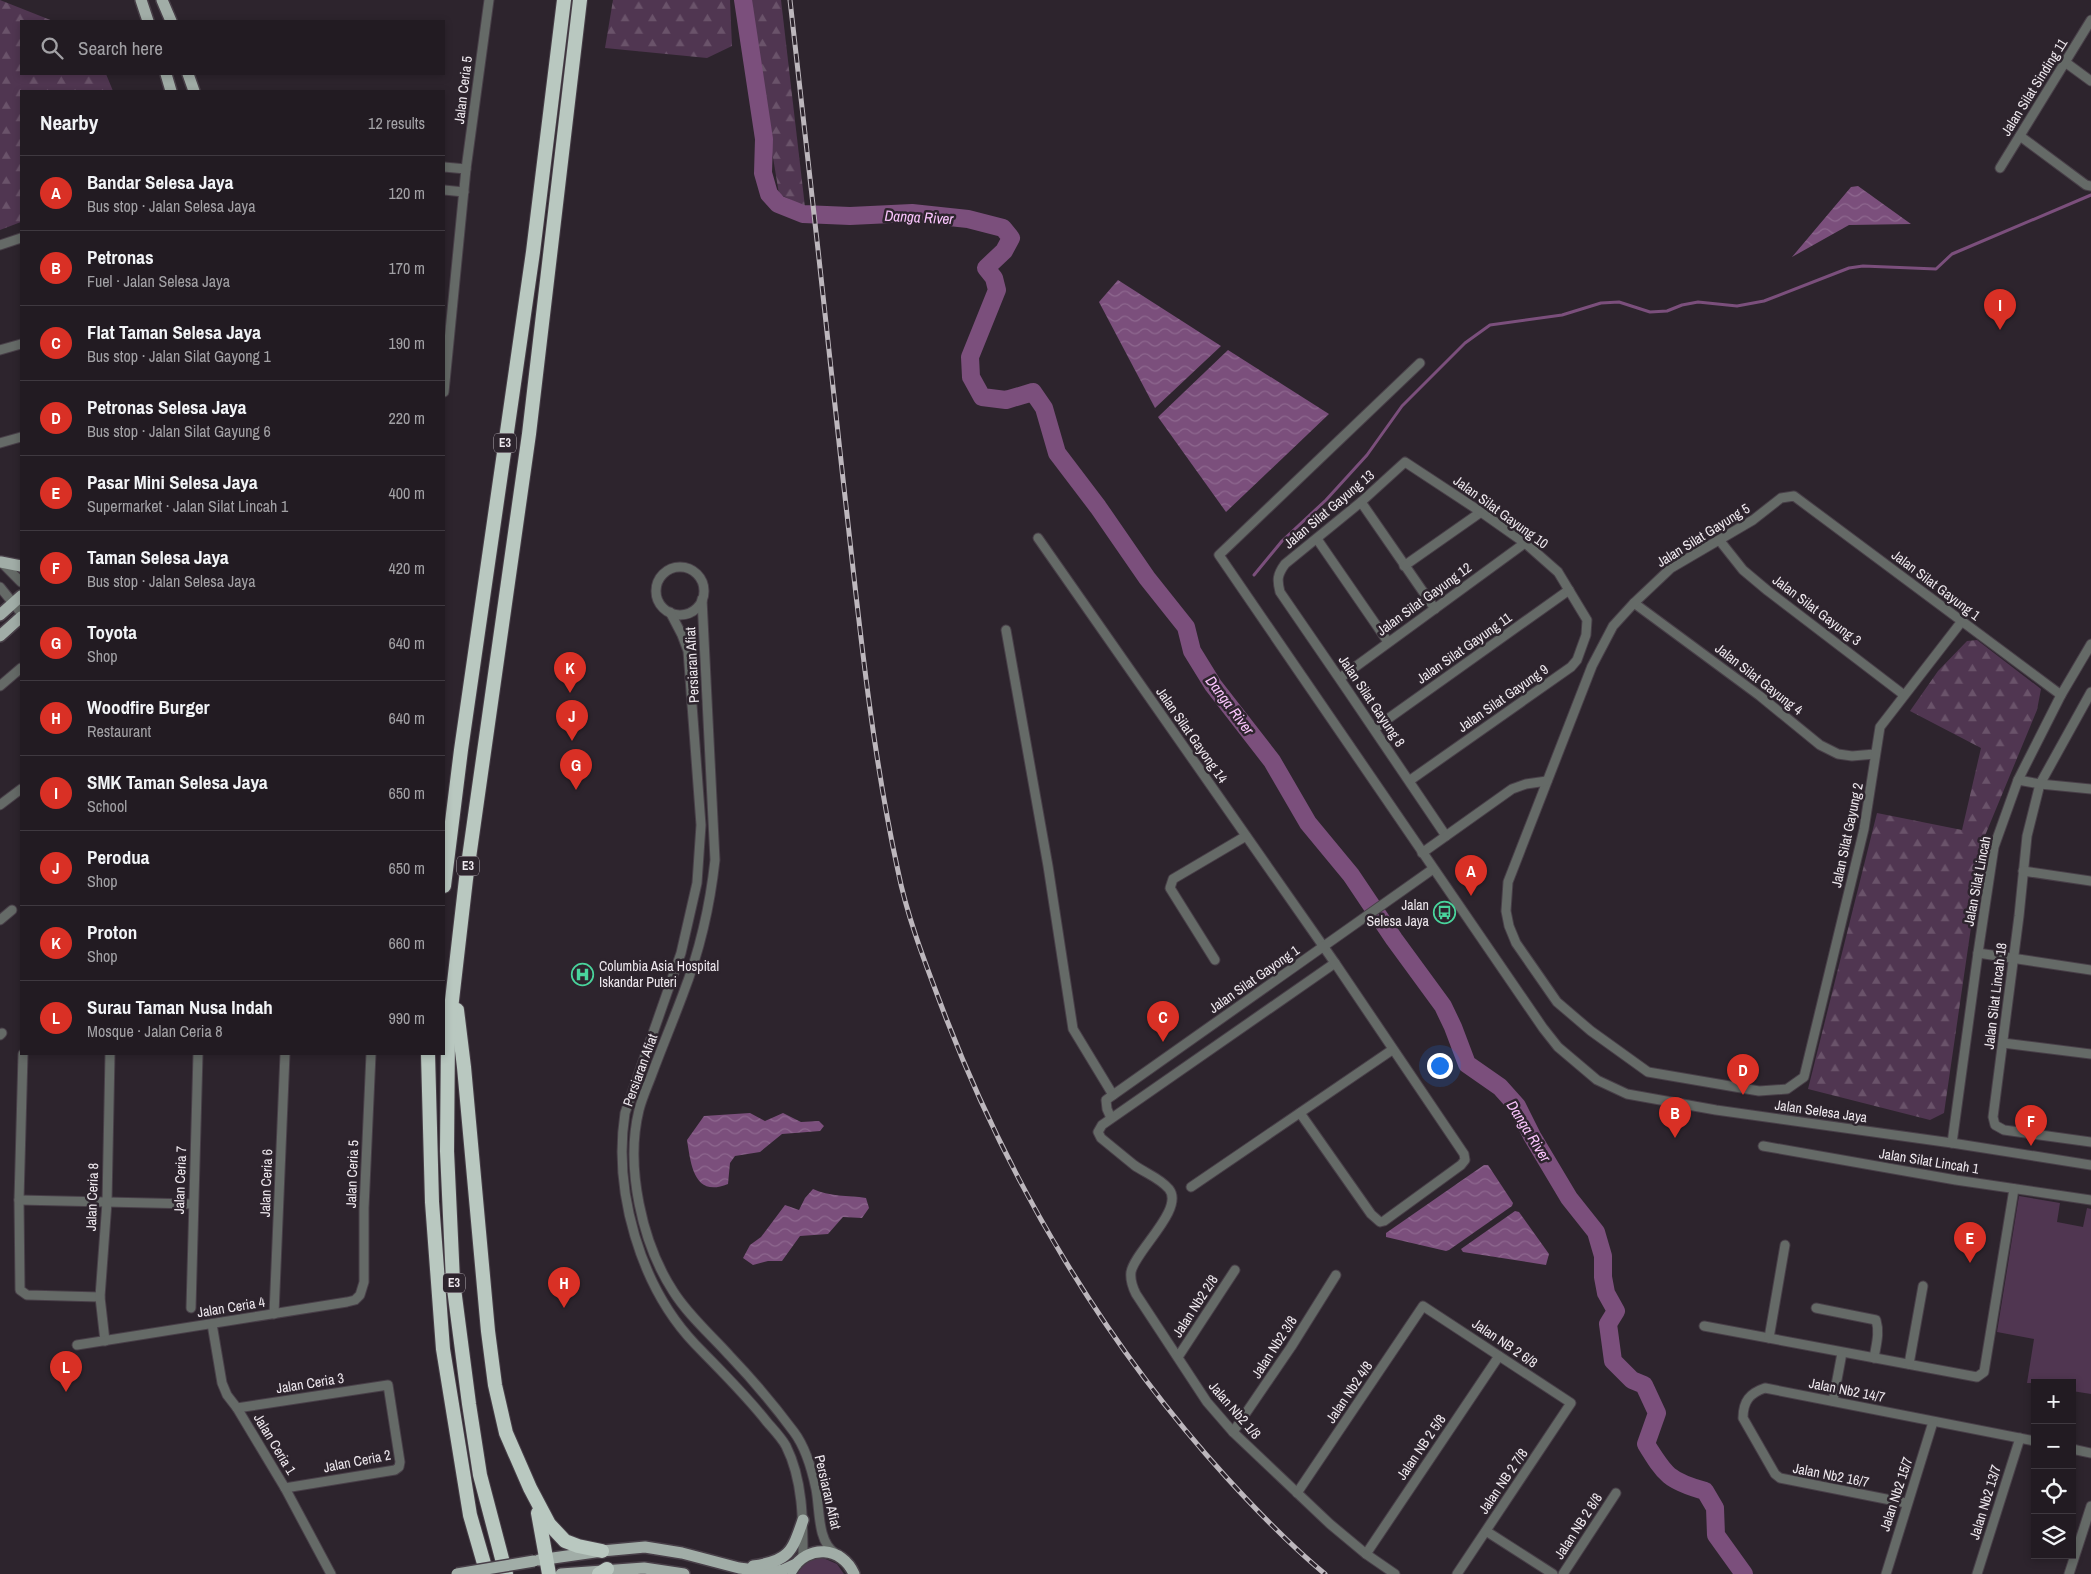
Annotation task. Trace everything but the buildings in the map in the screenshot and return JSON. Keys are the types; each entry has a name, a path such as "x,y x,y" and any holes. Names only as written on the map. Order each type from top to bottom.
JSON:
{"highway":[{"name":"E3","path":"445,878 461,750 532,252 564,0"},
{"name":"E3","path":"506,1574 480,1475 453,1281 449,1222 448,1035 466,880 529,434 580,0"},
{"path":"453,987 464,1067 477,1223 495,1385 506,1433 548,1524 565,1541 602,1551"},
{"name":"E3","path":"428,1055 435,1270 443,1349 470,1515 488,1574"},
{"path":"530,1488 540,1522 540,1560 549,1574"}],"main road":[{"path":"141,0 148,20"},
{"path":"162,0 171,20"},
{"path":"166,75 171,90"},
{"path":"188,75 194,90"},
{"path":"0,561 20,566"},
{"path":"0,615 17,600"},
{"path":"0,636 20,618"},
{"path":"739,1568 781,1560 795,1542 803,1520"},
{"path":"457,1574 602,1551 645,1547 682,1553 739,1568 772,1572 796,1565 814,1552 825,1551 836,1554 845,1560 854,1574"},
{"path":"561,1574 644,1568 684,1574"}],"street":[{"name":"Jalan Ceria 5","path":"445,382 466,169 488,0"},
{"name":"Jalan Silat Sinding 11","path":"2000,168 2091,20"},
{"path":"2065,62 2091,81"},
{"path":"2020,136 2086,185 2091,186"},
{"path":"445,167 466,169"},
{"path":"445,190 464,192"},
{"path":"0,245 20,238"},
{"path":"0,350 20,344"},
{"name":"Jalan Selesa Jaya","path":"1420,363 1219,555 1433,869 1558,1047 1597,1080 1627,1094 1716,1110 1952,1143 2091,1165"},
{"path":"0,443 20,437"},
{"name":"Jalan Silat Gayung 13","path":"1277,580 1285,564 1361,502 1405,462"},
{"name":"Jalan Silat Gayung 10","path":"1405,462 1482,512 1525,543 1558,572 1587,620"},
{"name":"Jalan Silat Gayung 5","path":"1794,496 1781,498 1753,520 1671,568 1613,626 1592,666 1508,882 1506,911 1509,926 1516,943 1557,1002 1591,1031 1648,1072 1759,1091 1787,1089 1804,1077"},
{"name":"Jalan Silat Gayung 1","path":"1794,496 2061,695"},
{"path":"1361,502 1435,609"},
{"path":"1404,566 1482,512"},
{"name":"Jalan Silat Gayong 14","path":"1038,538 1324,946 1392,1050 1464,1154 1465,1160 1461,1165 1380,1222 1375,1220 1300,1113"},
{"path":"1317,539 1388,642"},
{"name":"Jalan Silat Gayung 3","path":"1720,541 1743,570 1768,591 1904,695"},
{"name":"Jalan Silat Gayung 12","path":"1340,678 1525,543"},
{"path":"0,561 20,581"},
{"name":"Persiaran Afiat","path":"796,1565 803,1520 794,1466 790,1454 785,1444 761,1414 693,1342 666,1306 648,1274 633,1229 628,1202 622,1136 628,1104 681,953 697,883 700,825 688,651 670,612 659,602 656,594 659,579 671,569 678,567 693,571 703,583 702,599 715,860 711,898 703,935 683,994 639,1109 635,1136 636,1183 644,1228 661,1268 674,1292 781,1415 800,1440 816,1489 823,1533 828,1549 836,1554"},
{"name":"Jalan Silat Gayung 8","path":"1277,580 1280,592 1375,728 1446,836"},
{"path":"0,587 17,600"},
{"name":"Jalan Silat Gayung 11","path":"1375,728 1569,590"},
{"name":"Persiaran Afiat","path":"670,612 686,614 693,611 702,599"},
{"name":"Jalan Silat Gayung 4","path":"1634,603 1760,696 1820,745 1838,754 1852,756 1875,754"},
{"name":"Jalan Silat Gayung 9","path":"1409,781 1571,667 1577,660 1586,635 1587,620"},
{"name":"Jalan Silat Gayung 2","path":"1804,1077 1864,829 1872,788 1880,727 1962,621"},
{"path":"1006,630 1048,866 1073,1028 1113,1095 1106,1100 1111,1118 1335,963"},
{"name":"Jalan Silat Lincah","path":"1952,1143 1994,847 2018,780 2061,695 2091,644"},
{"path":"0,686 20,669"},
{"name":"Jalan Silat Lincah 18","path":"2091,692 2040,784 2027,836 2019,916 1993,1117 1995,1125 2004,1130 2091,1142"},
{"path":"2018,780 2091,789"},
{"path":"1422,853 1512,789 1526,784 1547,781"},
{"path":"0,805 20,790"},
{"path":"1215,960 1170,888 1173,879 1246,836"},
{"name":"Jalan Silat Gayong 1","path":"1113,1095 1433,869"},
{"path":"2023,871 2091,881"},
{"path":"0,920 12,910"},
{"path":"1978,953 2091,970"},
{"path":"669,988 683,994"},
{"path":"662,1004 676,1011"},
{"path":"2003,1043 2091,1054"},
{"path":"1191,1187 1392,1050"},
{"path":"23,1055 19,1200 20,1290 27,1295 100,1296"},
{"name":"Jalan Ceria 8","path":"105,1341 100,1296 107,1202 110,1055"},
{"name":"Jalan Ceria 7","path":"191,1308 198,1055"},
{"name":"Jalan Ceria 6","path":"274,1314 285,1055"},
{"name":"Jalan Ceria 5","path":"360,1295 364,1282 364,1208 371,1055"},
{"name":"Jalan Nb2 1/8","path":"1111,1118 1102,1125 1098,1132 1101,1138 1135,1165 1161,1182 1169,1189 1173,1196 1173,1201 1160,1226 1134,1263 1131,1273 1132,1286 1136,1294 1207,1402 1233,1432 1297,1493 1366,1554 1395,1574"},
{"path":"622,1136 635,1136"},
{"name":"Jalan Silat Lincah 1","path":"1763,1146 1829,1159 2091,1200"},
{"path":"1704,1326 1977,1377 1984,1372 2014,1189"},
{"path":"19,1200 193,1204"},
{"path":"1769,1338 1785,1246"},
{"name":"Jalan Nb2 2/8","path":"1178,1357 1235,1270"},
{"name":"Jalan Nb2 3/8","path":"1233,1432 1291,1348 1336,1275"},
{"path":"1910,1364 1923,1286"},
{"name":"Jalan Ceria 4","path":"77,1345 347,1302 355,1300 360,1295"},
{"name":"Jalan NB 2 6/8","path":"1423,1306 1571,1403"},
{"name":"Jalan Nb2 4/8","path":"1297,1493 1423,1306"},
{"path":"1816,1308 1876,1320 1878,1337 1874,1358"},
{"name":"Jalan Ceria 1","path":"212,1324 222,1383 227,1395 237,1408 285,1488 331,1574"},
{"path":"1833,1401 1842,1353"},
{"name":"Jalan NB 2 5/8","path":"1366,1554 1499,1356"},
{"name":"Jalan Ceria 3","path":"237,1408 388,1385 400,1462"},
{"name":"Jalan Nb2 14/7","path":"1780,1478 1775,1474 1743,1418 1743,1407 1749,1396 1765,1388 2031,1440"},
{"name":"Jalan NB 2 7/8","path":"1457,1574 1571,1403"},
{"name":"Jalan Nb2 15/7","path":"1886,1574 1906,1503 1920,1466 1933,1422"},
{"name":"Jalan Nb2 13/7","path":"1978,1574 2020,1438"},
{"path":"790,1454 803,1450"},
{"path":"2076,1450 2091,1453"},
{"name":"Jalan Ceria 2","path":"285,1488 395,1470 399,1468 400,1462"},
{"name":"Jalan Nb2 16/7","path":"1780,1478 1906,1503"},
{"name":"Jalan NB 2 8/8","path":"1563,1574 1616,1493"},
{"path":"2069,1574 2091,1506"},
{"path":"1486,1531 1553,1574"}],"green space":[{"path":"0,0 50,20 20,20 20,75 106,75 113,90 20,90 20,222 0,230"},
{"path":"613,0 730,0 732,46 707,58 605,48"},
{"path":"751,0 781,0 805,207 779,194"},
{"path":"1977,640 2041,689 2037,710 1984,838 1944,1113 1930,1120 1808,1089 1877,813 1962,830 1981,748 1910,711 1938,671 1967,641"},
{"path":"2019,1196 2060,1203 2057,1222 2083,1227 2087,1208 2091,1209 2091,1394 2076,1392 2076,1379 2031,1379 2031,1383 2027,1383 2034,1339 1997,1332"},
{"path":"821,1557 837,1564 844,1574 796,1574 805,1562"}],"water":[{"path":"1858,186 1911,224 1849,225 1792,257 1851,187"},
{"path":"1118,280 1221,346 1155,408 1099,302"},
{"path":"1228,350 1329,414 1226,512 1158,417"},
{"path":"750,1113 765,1121 783,1113 801,1122 819,1121 824,1126 820,1131 782,1134 760,1152 735,1156 730,1163 728,1184 708,1187 701,1183 693,1169 687,1140 704,1116"},
{"path":"1484,1165 1488,1165 1513,1203 1512,1206 1446,1251 1386,1237 1386,1233"},
{"path":"813,1189 832,1195 866,1198 869,1208 862,1218 843,1217 828,1234 800,1236 782,1261 768,1261 753,1265 743,1258 750,1245 761,1237 785,1205 799,1210 805,1198"},
{"path":"1515,1211 1519,1212 1549,1254 1546,1265 1463,1252 1461,1249"}],"waterway":[{"name":"Danga River","path":"743,0 764,139 763,173 769,194 778,204 803,214 850,216 912,213 968,219 1003,228 1011,238 1004,251 986,268 994,278 997,290 970,357 971,377 982,397 1006,400 1033,392 1044,408 1057,453 1098,507 1147,578 1186,627 1192,651 1213,685 1272,761 1308,823 1351,875 1394,939 1443,1006 1467,1064 1500,1087 1517,1106 1532,1136 1569,1198 1596,1232 1603,1256 1603,1277 1606,1293 1616,1311 1608,1324 1613,1361 1632,1380 1644,1385 1657,1413 1646,1444 1658,1463 1669,1475 1683,1484 1705,1491 1715,1508 1716,1535 1744,1574"},
{"path":"1254,575 1282,541 1326,500 1367,455 1402,406 1465,343 1490,325 1562,315 1601,303 1619,302 1650,312 1667,311 1682,305 1698,302 1737,306 1764,301 1849,268 1863,266 1936,269 1952,254 2091,195"}],"railway":[{"path":"790,0 872,725 888,822 902,890 919,945 946,1018 1000,1142 1031,1202 1065,1261 1141,1373 1183,1427 1274,1528 1325,1574"}],"place":[{"name":"SMK Taman Selesa Jaya","path":"2000,330"},
{"name":"Proton","path":"570,693"},
{"name":"Perodua","path":"572,741"},
{"name":"Toyota","path":"576,790"},
{"name":"Bandar Selesa Jaya","path":"1471,896"},
{"name":"Jalan Selesa Jaya","path":"1445,913"},
{"name":"Columbia Asia Hospital Iskandar Puteri","path":"583,974"},
{"name":"Flat Taman Selesa Jaya","path":"1163,1042"},
{"name":"Petronas Selesa Jaya","path":"1743,1095"},
{"name":"Petronas","path":"1675,1138"},
{"name":"Taman Selesa Jaya","path":"2031,1146"},
{"name":"Pasar Mini Selesa Jaya","path":"1970,1263"},
{"name":"Woodfire Burger","path":"564,1308"},
{"name":"Surau Taman Nusa Indah","path":"66,1392"}]}
